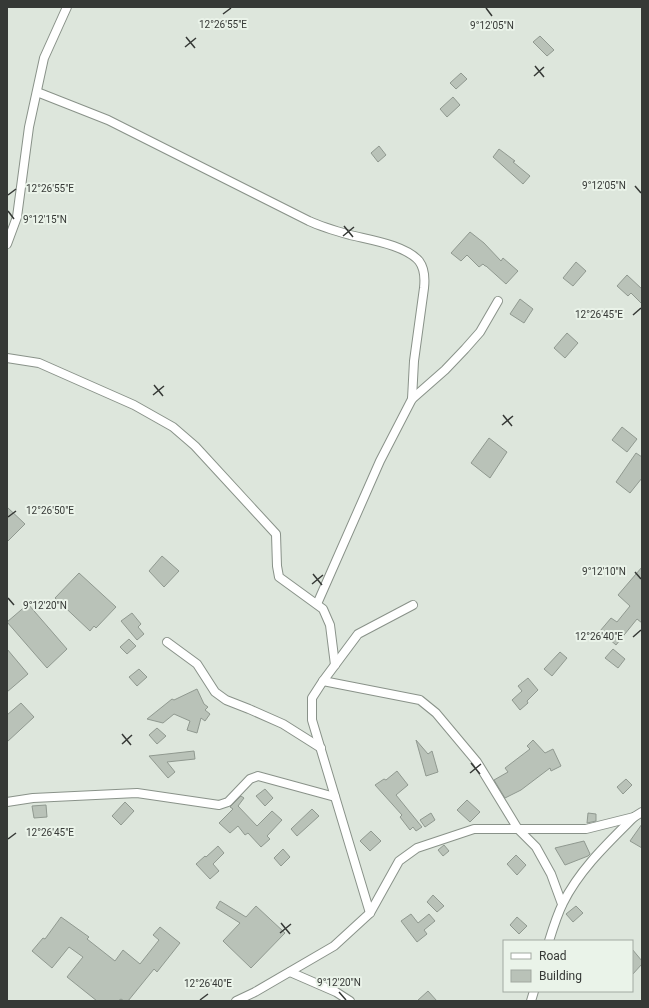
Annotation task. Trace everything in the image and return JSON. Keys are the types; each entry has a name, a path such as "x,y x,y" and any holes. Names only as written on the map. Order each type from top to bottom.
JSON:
{"street":[{"path":"7,244 17,217 29,127 44,58 67,7"},
{"path":"37,92 108,120 309,221 328,228 399,248 412,255 420,262 425,276 414,361 412,399"},
{"path":"317,604 380,462 412,399 445,370 480,332 498,301"},
{"path":"7,358 39,363 134,405 173,427 195,446 276,534 277,566 279,577 323,609 330,625 335,665"},
{"path":"370,913 312,720 312,698 358,634 413,605"},
{"path":"167,642 197,664 215,692 226,700 283,724 321,748"},
{"path":"323,681 420,700 436,713 477,762 518,829 536,847 551,874 562,904"},
{"path":"7,802 33,798 137,793 219,805 228,802 250,779 258,776 335,797"},
{"path":"549,940 562,904 572,887 592,860 634,817 642,812"},
{"path":"236,1001 255,992 334,946 370,913 400,861 417,848 474,829 586,829 634,817"},
{"path":"290,972 336,992 350,1001"}],"building":[{"path":"540,36 554,50 547,56 533,42"},
{"path":"461,73 467,79 456,89 450,83"},
{"path":"453,97 460,105 447,117 440,109"},
{"path":"379,146 386,155 378,162 371,153"},
{"path":"499,149 515,161 513,162 530,176 523,184 493,157"},
{"path":"470,232 484,243 501,261 503,258 518,271 506,284 483,264 479,267 467,255 461,261 451,253"},
{"path":"576,262 586,271 573,286 563,278"},
{"path":"627,275 642,289 642,304 631,293 628,296 617,286"},
{"path":"520,299 533,309 524,323 510,314"},
{"path":"567,333 578,343 565,358 554,348"},
{"path":"622,427 637,439 627,452 612,440"},
{"path":"489,438 507,452 490,478 471,463"},
{"path":"636,453 642,457 642,478 630,493 616,482"},
{"path":"7,507 25,524 7,542"},
{"path":"162,556 179,571 164,587 149,571"},
{"path":"642,567 642,623 637,619 616,645 600,631 611,618 617,622 630,606 618,595"},
{"path":"79,573 116,607 96,628 94,626 90,631 55,598"},
{"path":"28,604 67,649 47,668 7,622"},
{"path":"132,613 141,624 138,627 144,634 137,640 121,621"},
{"path":"129,639 136,646 127,654 120,647"},
{"path":"7,649 28,674 7,692"},
{"path":"613,649 625,659 618,668 605,658"},
{"path":"560,652 567,658 552,676 544,669"},
{"path":"139,669 147,677 137,686 129,677"},
{"path":"528,678 538,690 527,701 528,703 520,710 512,700 522,691 518,686"},
{"path":"197,689 204,704 208,707 205,710 210,714 205,721 201,718 197,733 187,730 190,721 174,714 163,723 147,719 172,699 174,700"},
{"path":"21,703 34,717 7,742 7,715"},
{"path":"157,728 166,736 157,744 149,735"},
{"path":"416,740 428,754 432,751 438,772 426,776"},
{"path":"533,740 545,753 553,749 561,766 551,771 550,768 521,790 505,798 494,780 508,772 505,768 530,749 527,746"},
{"path":"194,751 195,759 167,762 175,772 168,778 149,756"},
{"path":"397,771 408,785 396,795 422,827 416,831 413,827 410,830 400,817 402,815 375,785 384,779 386,780"},
{"path":"626,779 632,785 623,794 617,787"},
{"path":"265,789 273,798 265,806 256,796"},
{"path":"241,796 244,798 238,806 257,826 272,811 282,820 267,836 270,839 261,847 248,833 245,835 238,826 230,833 219,823 233,809 230,807"},
{"path":"467,800 480,812 470,822 457,810"},
{"path":"125,802 134,811 121,825 112,816"},
{"path":"46,805 47,817 34,818 32,806"},
{"path":"312,809 319,816 297,836 291,829"},
{"path":"431,813 435,820 425,827 420,820"},
{"path":"588,813 596,814 596,821 587,823"},
{"path":"642,824 642,848 630,841"},
{"path":"371,831 381,841 370,851 360,841"},
{"path":"584,841 590,854 565,865 555,848"},
{"path":"444,845 449,851 443,856 438,850"},
{"path":"218,846 224,853 213,864 219,871 210,879 196,864"},
{"path":"283,849 290,857 281,866 274,858"},
{"path":"516,855 526,865 517,875 507,864"},
{"path":"433,895 444,906 437,912 427,902"},
{"path":"220,901 246,917 256,906 285,933 251,968 223,941 240,923 216,908"},
{"path":"576,906 583,913 573,922 566,914"},
{"path":"411,914 418,923 429,914 435,921 424,930 427,934 417,942 401,921"},
{"path":"61,917 89,937 87,939 115,961 123,950 140,964 159,940 153,935 160,927 180,943 157,972 154,969 128,1001 121,999 118,1001 97,1001 67,977 83,957 69,947 52,968 32,951 43,938 45,939"},
{"path":"517,917 527,926 519,934 510,925"},
{"path":"633,950 642,961 642,964 633,974"},
{"path":"428,991 437,1001 417,1001"}]}
